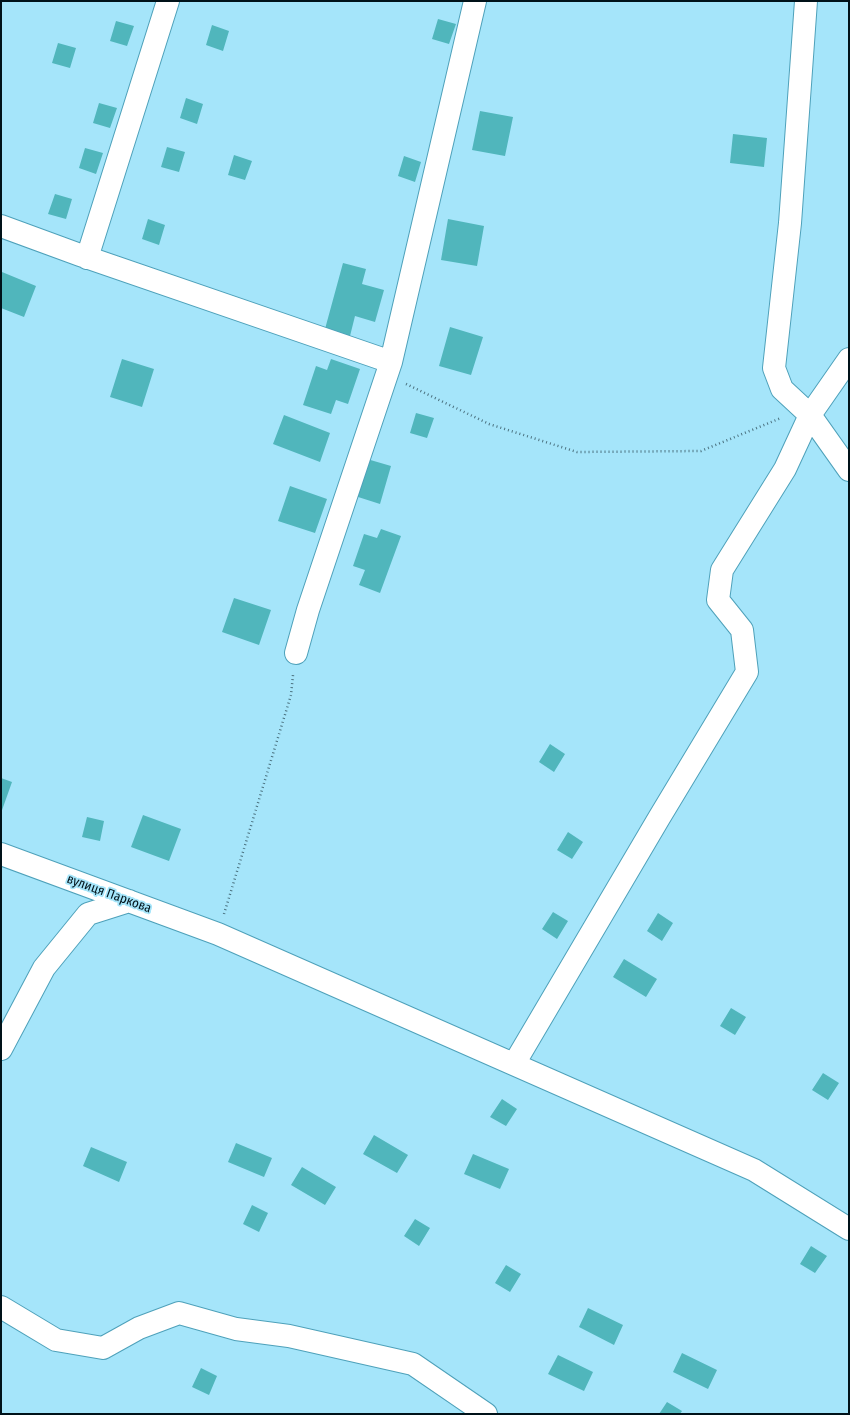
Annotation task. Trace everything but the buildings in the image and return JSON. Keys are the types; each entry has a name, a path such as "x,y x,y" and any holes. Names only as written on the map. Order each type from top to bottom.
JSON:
{"street":[{"path":"87,258 168,1"},
{"path":"296,652 308,610 389,369 475,1"},
{"path":"806,1 790,223 774,368 782,389 806,412 849,470"},
{"path":"1,226 389,369"},
{"path":"514,1064 747,672 742,630 718,600 722,570 785,469 806,412 849,359"},
{"name":"вулиця Паркова","path":"1,854 218,934 754,1170 849,1229"},
{"path":"1,1049 44,968 88,914 129,901"},
{"path":"1,1307 56,1340 103,1348 139,1328 179,1313 236,1329 289,1336 359,1351 413,1364 486,1414"}],"path":[{"path":"389,369 489,424 577,452 701,452 806,412"},
{"path":"218,934 291,695 296,652"}]}
